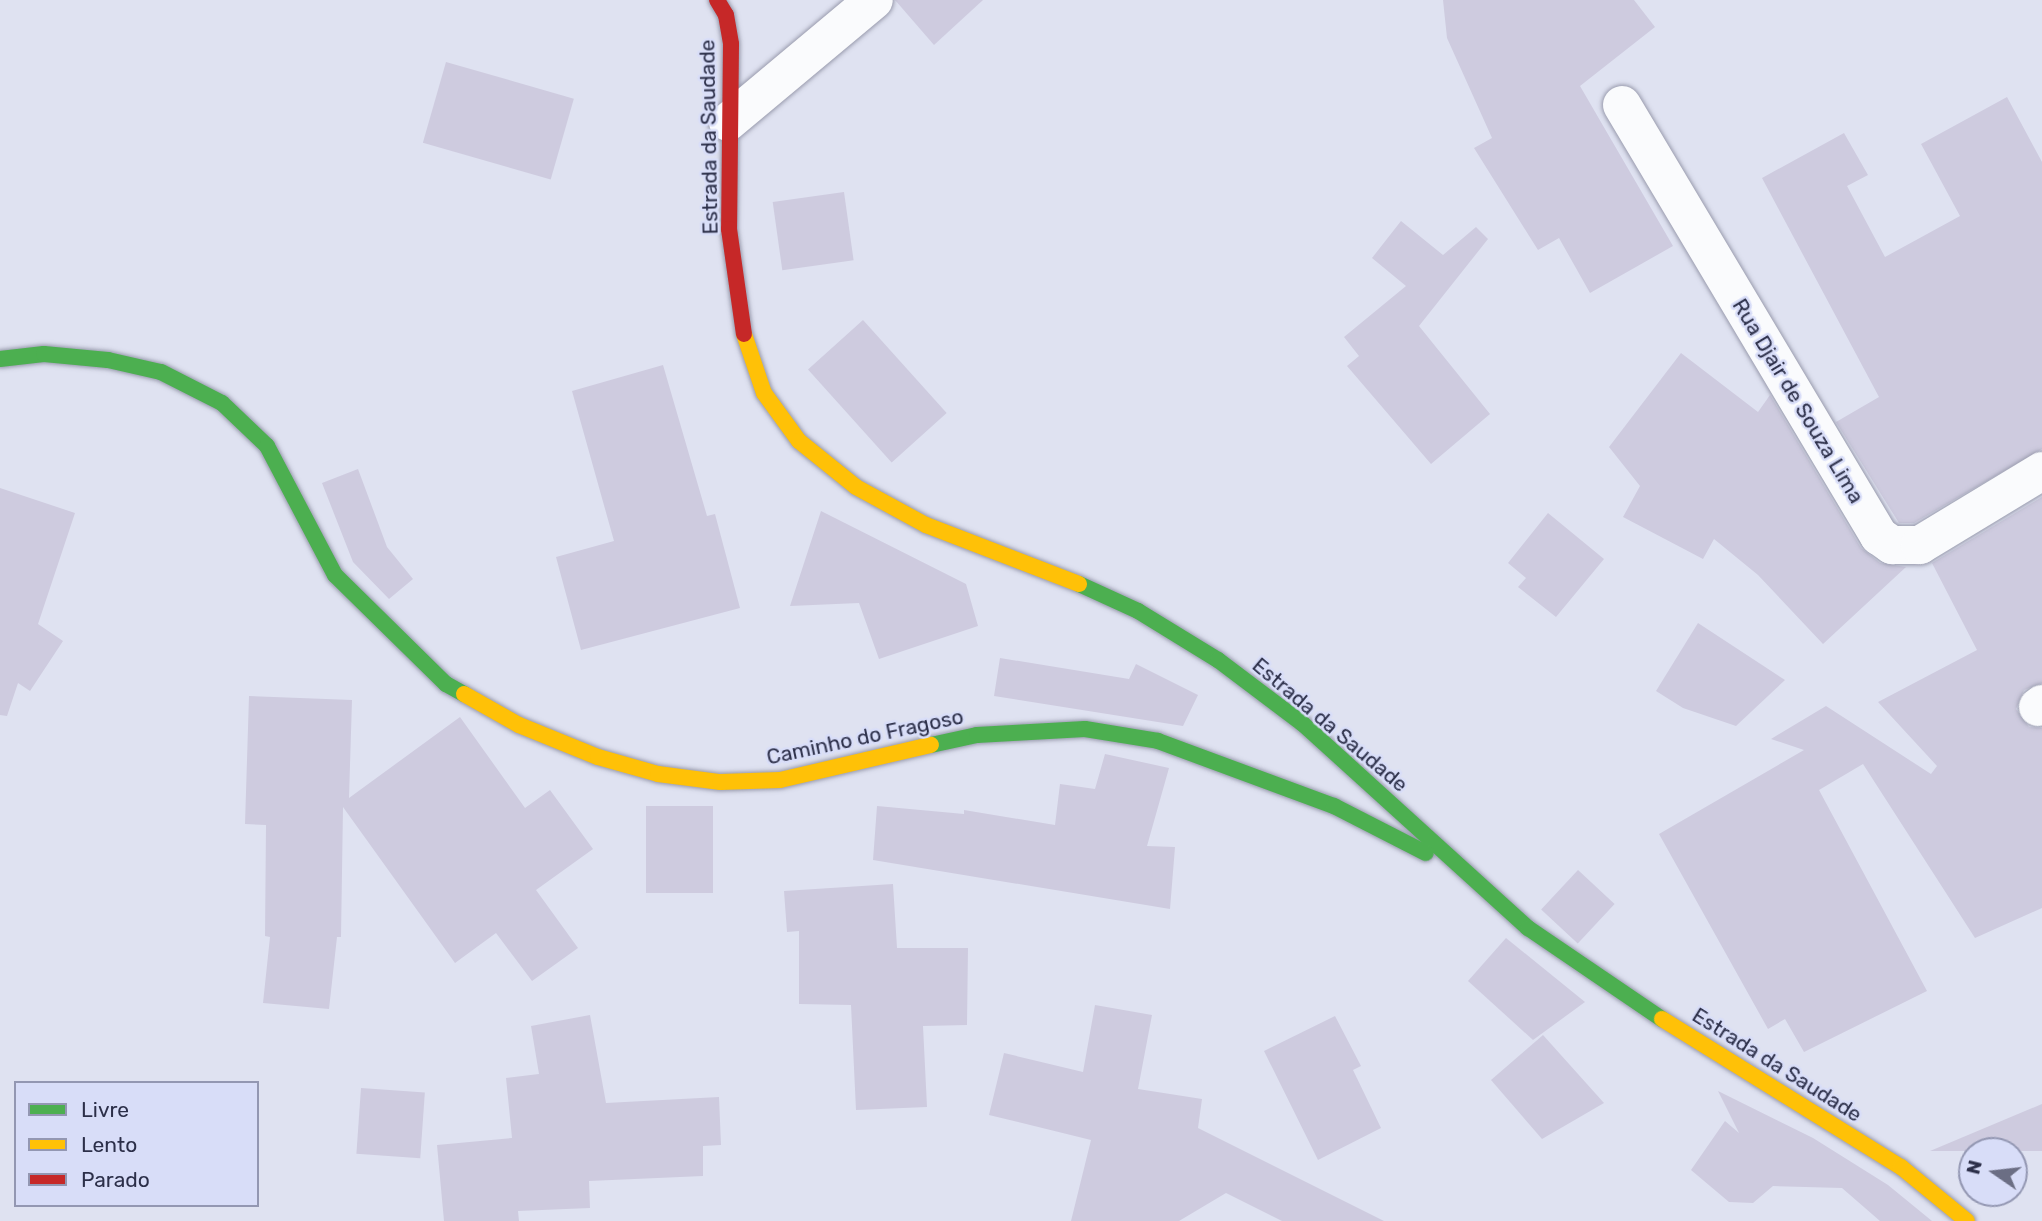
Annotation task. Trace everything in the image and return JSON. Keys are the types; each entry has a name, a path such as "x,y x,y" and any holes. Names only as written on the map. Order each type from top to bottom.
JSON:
{"street":[{"name":"Estrada da Saudade","path":"717,0 726,15 731,44 728,122 729,229 744,336 764,393 799,441 856,487 926,525 1077,583 1138,611 1218,660 1303,724 1459,870 1586,971 1901,1167 1967,1221"},
{"path":"728,122 874,0"},
{"name":"Rua Djair de Souza Lima","path":"1622,105 1879,536 1892,545 1920,545 2042,471"},
{"name":"Caminho do Fragoso","path":"0,359 44,354 108,360 161,372 222,403 267,446 335,575 393,635 446,684 519,725 598,757 658,774 720,782 780,780 977,735 1084,729 1158,741 1230,764 1334,806 1459,870"}],"building":[{"path":"895,0 983,0 934,45"},
{"path":"1443,0 1634,0 1655,27 1580,86 1673,246 1590,293 1559,238 1538,250 1474,148 1492,138 1447,38"},
{"path":"446,62 574,99 551,179 423,143"},
{"path":"2007,97 2042,162 2042,449 1914,523 1899,523 1836,422 1879,397 1762,178 1844,133 1868,175 1847,186 1885,257 1960,216 1921,144"},
{"path":"844,192 854,260 782,270 773,202"},
{"path":"1401,221 1443,255 1476,227 1488,239 1419,326 1490,414 1431,464 1347,366 1359,356 1344,337 1406,286 1372,258"},
{"path":"863,320 947,413 892,462 808,370"},
{"path":"1681,353 1758,412 1770,395 1861,548 1880,563 1906,567 1823,644 1758,575 1714,539 1703,559 1623,517 1640,486 1609,447"},
{"path":"663,365 707,516 715,514 740,608 581,650 556,557 614,541 572,391"},
{"path":"358,469 387,547 413,579 389,599 353,562 322,483"},
{"path":"0,488 75,513 38,624 63,641 30,691 18,683 7,716 0,715"},
{"path":"2042,497 2042,683 2024,690 2016,709 2029,727 2042,728 2042,908 1975,938 1863,764 1819,790 1927,991 1804,1052 1785,1019 1768,1029 1659,834 1804,750 1771,739 1826,706 1931,774 1937,766 1878,702 1977,650 1932,563"},
{"path":"821,511 966,584 978,626 879,659 859,603 790,606"},
{"path":"1548,513 1604,559 1556,617 1518,587 1526,578 1508,563"},
{"path":"1698,623 1785,680 1736,726 1683,708 1656,691"},
{"path":"1000,658 1129,679 1136,664 1198,695 1183,726 994,696"},
{"path":"249,696 352,700 349,798 460,717 525,808 550,790 593,849 536,890 578,948 532,981 496,933 455,963 343,807 341,937 337,937 329,1009 263,1003 270,937 265,936 266,825 245,824"},
{"path":"1105,754 1169,768 1147,846 1175,847 1170,909 873,860 877,806 964,814 964,810 1055,825 1060,784 1095,789"},
{"path":"646,806 713,806 713,893 646,893"},
{"path":"1578,870 1615,904 1578,944 1541,909"},
{"path":"893,884 897,948 968,948 967,1025 923,1026 927,1107 856,1110 851,1005 799,1004 799,931 787,932 784,891"},
{"path":"1506,938 1585,1002 1533,1040 1468,981"},
{"path":"1095,1005 1152,1015 1138,1089 1202,1099 1198,1128 1384,1221 1282,1221 1226,1193 1179,1221 1071,1221 1091,1140 989,1115 1004,1053 1083,1072"},
{"path":"590,1015 606,1103 719,1097 721,1145 703,1146 703,1176 589,1181 590,1208 518,1211 519,1221 444,1221 437,1145 512,1138 506,1078 539,1074 531,1026"},
{"path":"1335,1016 1361,1066 1353,1070 1381,1128 1318,1160 1264,1051"},
{"path":"1543,1035 1604,1103 1542,1139 1491,1080"},
{"path":"361,1088 425,1092 420,1158 356,1154"},
{"path":"1718,1091 1813,1138 1888,1185 1932,1221 1880,1221 1842,1188 1773,1186 1753,1203 1729,1202 1691,1170 1725,1121 1739,1133"},
{"path":"2042,1104 2042,1151 2028,1151 2028,1137 1963,1137"},
{"path":"1958,1139 1958,1151 1930,1151"}],"traffic: fast":[{"path":"0,359 44,354 108,360 161,372 222,403 267,446 335,575 446,684 464,694"},
{"path":"1079,584 1138,611 1218,660 1303,724 1528,928 1662,1019"},
{"path":"931,745 977,735 1085,729 1158,741 1334,806 1426,853"}],"traffic: slow":[{"path":"744,334 764,393 799,441 856,487 926,525 1079,584"},
{"path":"464,694 519,725 598,757 658,774 720,782 780,780 931,745"},
{"path":"1662,1019 1901,1167 1967,1221"}],"traffic: jam":[{"path":"717,0 726,15 731,44 729,229 744,334"}]}
